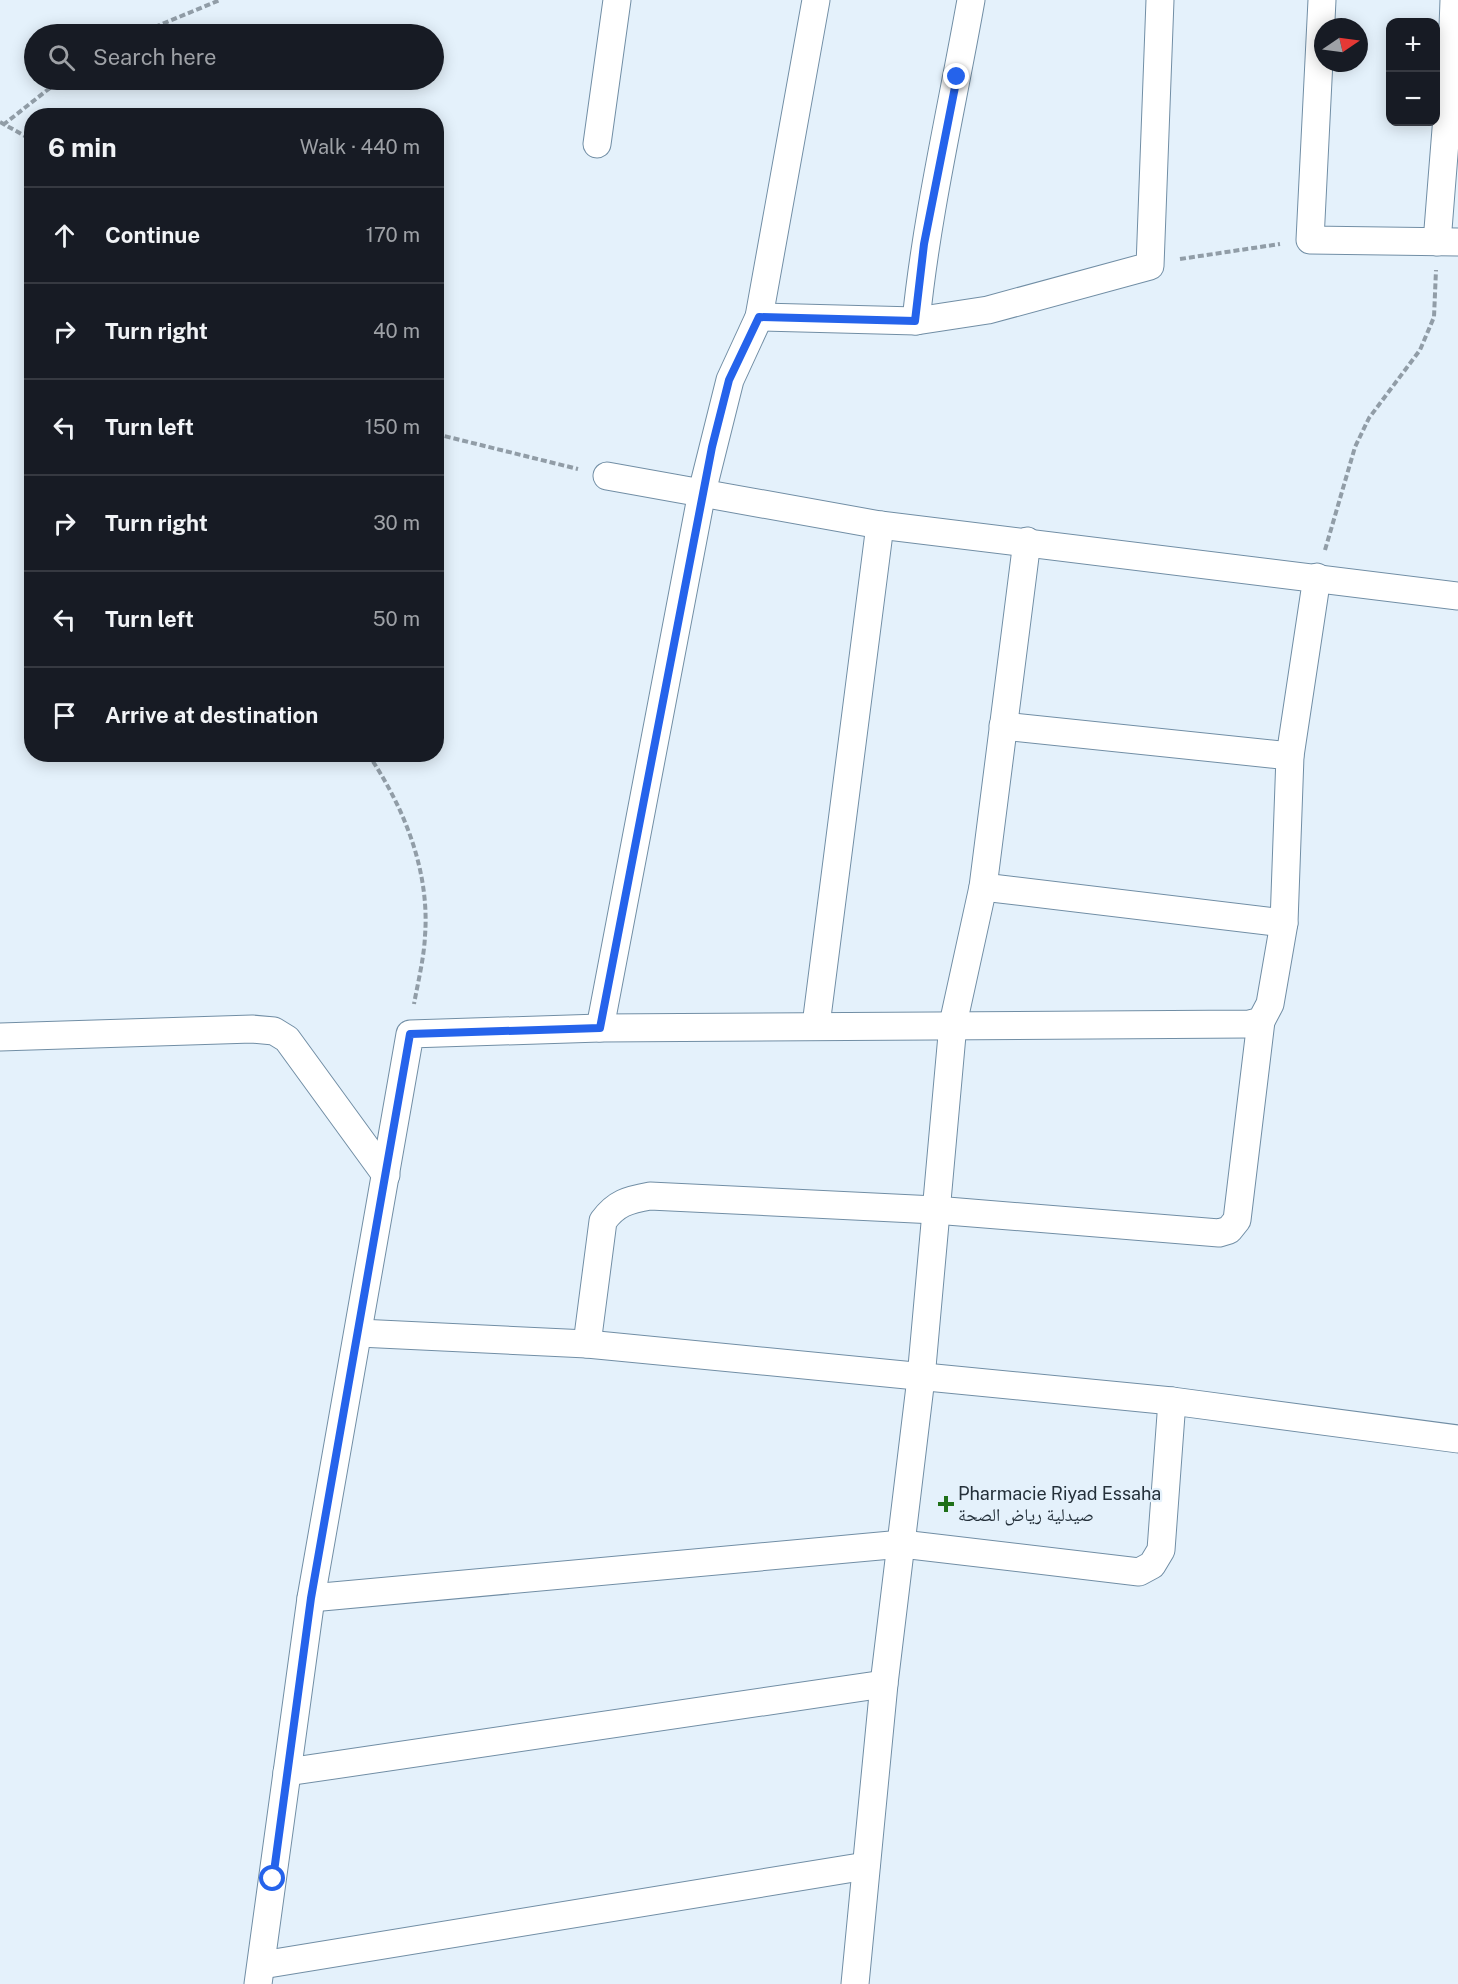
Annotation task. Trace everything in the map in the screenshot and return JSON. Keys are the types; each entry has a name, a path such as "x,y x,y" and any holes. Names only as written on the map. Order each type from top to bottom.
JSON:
{"street":[{"path":"597,144 617,0"},
{"path":"600,1028 702,492 729,380 759,317 804,78 816,0"},
{"path":"915,321 924,244 945,146 971,0"},
{"path":"759,317 915,321 988,310 1150,266 1160,0"},
{"path":"1322,0 1310,240 1447,242 1454,0"},
{"path":"607,477 880,525 1027,541 1458,596"},
{"path":"816,1025 880,525"},
{"path":"855,1984 884,1684 921,1378 953,1024 983,887 1027,541"},
{"path":"587,1344 603,1221 612,1209 625,1200 650,1196 935,1210 1219,1233 1229,1230 1238,1220 1261,1021 1270,1004 1284,923 1290,756 1317,577"},
{"path":"1003,726 1290,756"},
{"path":"983,887 1284,923"},
{"path":"866,1866 260,1975 311,1598 410,1034 600,1028 953,1024 1249,1024 1261,1021"},
{"path":"0,1037 252,1029 273,1031 287,1039 386,1175"},
{"path":"359,1332 587,1344 1172,1401 1458,1439"},
{"path":"311,1598 902,1544 1139,1572 1152,1565 1161,1550 1172,1401"},
{"path":"287,1772 884,1684"}],"path":[{"path":"162,24 220,0"},
{"path":"24,136 1,124 47,90"},
{"path":"1150,266 1219,252 1310,240"},
{"path":"1317,577 1360,438 1369,418 1420,351 1434,317 1447,242"},
{"path":"444,436 607,477"},
{"path":"373,762 385,779 413,839 424,897 425,935 410,1034"}],"place":[{"name":"Pharmacie Riyad Essaha صيدلية رياض الصحة","path":"946,1504"}],"route":[{"path":"273,1879 311,1598 410,1034 600,1028 702,492 729,380 759,317 915,321 924,244 957,77"}]}
